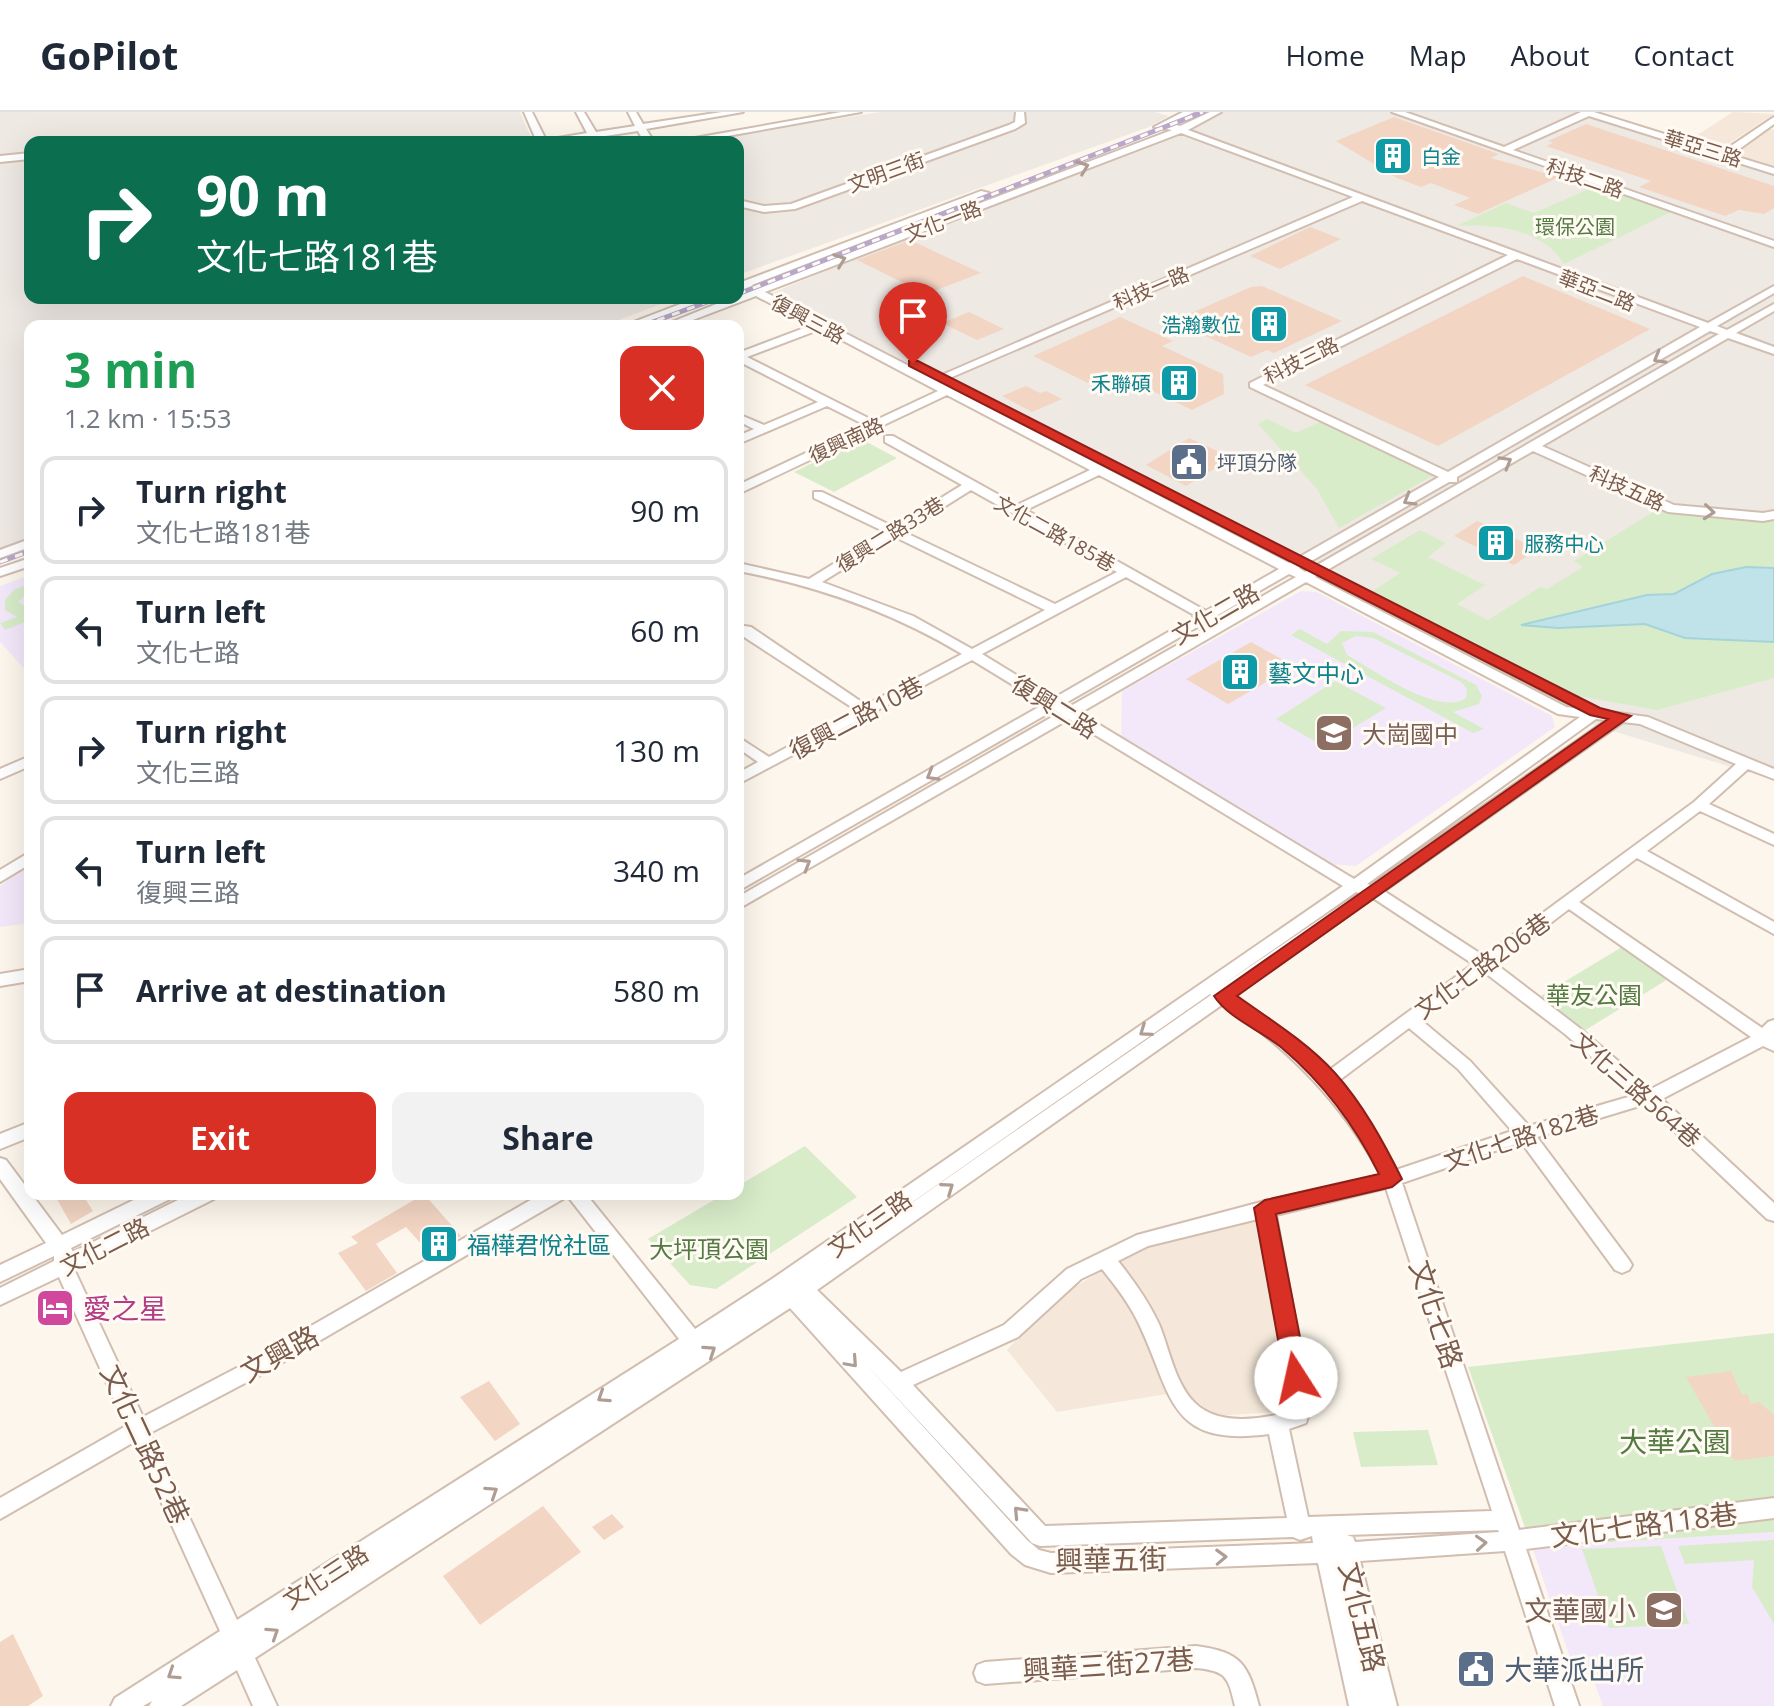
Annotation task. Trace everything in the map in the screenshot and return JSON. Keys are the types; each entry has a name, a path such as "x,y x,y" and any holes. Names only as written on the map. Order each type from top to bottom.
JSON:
{"street":[{"path":"528,112 539,136"},
{"path":"580,112 593,135"},
{"path":"632,112 646,136"},
{"path":"587,136 739,112"},
{"path":"799,112 807,121"},
{"path":"714,136 857,112"},
{"name":"文明三街","path":"744,204 764,209 792,207 1012,127 1020,123 1020,112"},
{"name":"文化一路","path":"744,282 1190,112"},
{"name":"文化一路","path":"744,297 1180,130 1217,112"},
{"name":"科技二路","path":"1396,112 1774,244"},
{"path":"1504,150 1587,112"},
{"name":"華亞三路","path":"1587,112 1774,171"},
{"path":"1724,155 1774,120"},
{"name":"華亞二路","path":"1165,124 1774,354"},
{"path":"0,159 24,157"},
{"name":"科技一路","path":"943,385 1360,198"},
{"name":"科技三路","path":"1466,484 1254,385 1515,256"},
{"name":"復興三路","path":"744,285 762,290 943,385"},
{"name":"文化二路","path":"1304,570 1449,477 1774,289"},
{"name":"復興三路","path":"762,290 819,326 1033,430 1304,570 1563,711 1596,712 1643,720 1774,774"},
{"path":"645,320 689,304"},
{"name":"文化一路","path":"683,320 725,304"},
{"name":"文化二路","path":"744,883 1059,710 1304,570 1466,484 1774,307"},
{"path":"744,355 819,326"},
{"path":"744,360 870,424"},
{"name":"復興南路","path":"744,487 943,385"},
{"path":"744,437 827,402"},
{"path":"744,420 763,429"},
{"name":"復興南路","path":"744,480 870,424"},
{"name":"復興三路","path":"1033,430 1099,470 1304,570"},
{"name":"文化二路185巷","path":"889,439 1214,621"},
{"name":"科技五路","path":"1533,446 1672,509 1763,517 1774,515"},
{"path":"1015,511 1099,470"},
{"name":"復興二路33巷","path":"812,583 969,486"},
{"path":"818,495 1056,610"},
{"path":"0,554 24,545"},
{"path":"0,572 24,564"},
{"name":"復興二路","path":"744,568 812,583 903,616 974,655 1059,710 1354,886 1375,891"},
{"name":"復興二路10巷","path":"744,776 1126,572"},
{"path":"744,630 866,711"},
{"name":"文化二路","path":"744,900 1059,710"},
{"name":"文化三路","path":"1216,992 1354,886 1596,712"},
{"name":"文化三路","path":"123,1706 238,1644 792,1287 1216,992 1375,891 1622,716"},
{"path":"744,745 768,763"},
{"path":"0,766 24,759"},
{"path":"0,774 24,760"},
{"name":"文化七路206巷","path":"1329,1079 1699,805 1747,762"},
{"path":"1699,805 1774,840"},
{"path":"1636,851 1774,929"},
{"path":"0,877 24,861"},
{"name":"文化三路564巷","path":"1375,891 1484,962 1652,1096 1774,1214"},
{"path":"1569,902 1771,1036"},
{"path":"0,980 24,976"},
{"name":"文化七路","path":"1216,992 1287,1041 1329,1079 1373,1142 1392,1179 1567,1706"},
{"path":"1408,1018 1464,1065 1525,1134 1622,1265"},
{"name":"文化七路182巷","path":"898,1383 1011,1331 1074,1274 1144,1240 1392,1179 1525,1134 1652,1096 1771,1036"},
{"path":"0,1142 24,1132"},
{"name":"文化二路52巷","path":"0,1165 24,1200"},
{"name":"文化二路52巷","path":"24,1200 62,1255 265,1706"},
{"name":"文化二路","path":"0,1297 153,1200"},
{"name":"文化二路","path":"0,1274 62,1255 193,1200"},
{"name":"文興路","path":"0,1509 139,1429 257,1367 546,1200"},
{"path":"580,1200 692,1340"},
{"path":"1106,1260 1131,1290 1147,1319 1186,1408 1207,1424 1278,1426 1299,1417 1301,1407 1265,1208"},
{"name":"文化三路","path":"161,1706 238,1644 692,1340 792,1287"},
{"name":"興華五街","path":"792,1287 898,1383 1040,1536 1321,1529 1509,1530"},
{"name":"興華五街","path":"792,1287 1019,1547 1033,1558 1051,1563 1336,1552 1509,1530"},
{"name":"文化五路","path":"1278,1426 1321,1529 1336,1552 1385,1706"},
{"name":"文化七路118巷","path":"1509,1530 1774,1508"},
{"name":"文化五路","path":"1336,1552 1361,1706"},
{"name":"興華三街27巷","path":"985,1673 1196,1657 1225,1660 1237,1669 1247,1706"}],"shaded area":[{"path":"0,112 520,112 530,136 24,136 24,304 661,304 619,320 24,320 24,541 0,549"},
{"path":"881,112 1155,112 1169,116 1149,127 744,273 744,136 727,136"},
{"path":"1211,112 1598,112 1774,169 1774,780 1596,726 767,295"},
{"path":"1733,112 1774,114 1725,146 1691,139"},
{"path":"1767,128 1774,130 1774,169 1726,155"},
{"path":"24,577 24,668 0,642 0,586"},
{"name":"大崗國中","path":"1301,591 1317,592 1552,716 1555,727 1356,866 1327,864 1121,739 1122,691"},
{"path":"24,868 24,924 0,927 0,886"},
{"path":"1257,1219 1291,1411 1214,1416 1185,1391 1057,1412 1007,1350 1054,1299 1142,1247"},
{"name":"文華國小","path":"1774,1532 1774,1706 1603,1706 1591,1674 1575,1672 1532,1547"}],"green space":[{"name":"環保公園","path":"1596,186 1671,212 1564,264 1543,243 1516,231 1486,226 1456,226 1506,203 1534,213"},
{"path":"1267,419 1296,433 1320,422 1434,475 1339,528 1317,489 1258,424"},
{"path":"861,439 897,458 834,492 794,472"},
{"path":"1661,507 1774,520 1774,678 1657,710 1567,694 1371,592 1400,573 1371,559 1420,530 1446,543 1428,557 1485,585 1457,604 1488,620 1540,587 1547,589 1583,567 1574,561"},
{"path":"24,586 24,597 18,602 24,606 24,622 5,630 0,623 17,617 5,610 5,600 14,590"},
{"path":"1300,629 1327,644 1341,631 1373,632 1476,685 1482,696 1479,704 1453,712 1484,729 1473,733 1291,635","holes":["1356,636 1373,638 1461,682 1467,689 1466,698 1454,702 1424,697 1347,655 1342,643"]},
{"path":"1335,681 1386,708 1323,746 1276,719"},
{"name":"華友公園","path":"1622,947 1668,979 1584,1031 1539,997"},
{"name":"大坪頂公園","path":"805,1146 857,1197 716,1289 690,1285 648,1239 714,1200 744,1200 744,1182"},
{"name":"大華公園","path":"1774,1333 1774,1532 1532,1547 1468,1367"},
{"path":"1428,1430 1438,1465 1361,1467 1353,1432"},
{"path":"1774,1540 1774,1624 1752,1587 1754,1560 1685,1564 1678,1546"},
{"path":"1661,1546 1689,1624 1609,1628 1582,1549"}],"water":[{"path":"1746,567 1774,568 1774,642 1685,638 1645,624 1558,628 1521,625 1647,595 1674,594 1712,574"}],"building":[{"path":"1394,117 1499,154 1491,158 1559,177 1478,214 1454,205 1470,198 1431,183 1421,187 1397,178 1336,141"},
{"path":"1586,124 1774,186 1774,208 1764,214 1739,210 1725,216 1639,187 1651,181 1546,146 1553,143 1548,141"},
{"path":"1310,227 1341,239 1280,269 1250,256"},
{"path":"910,240 981,273 926,294 857,260"},
{"path":"1523,276 1650,329 1438,446 1305,385"},
{"name":"浩瀚數位","path":"1262,286 1342,321 1274,353 1267,350 1251,357 1197,332 1208,327 1189,318 1193,316 1189,314 1251,287"},
{"path":"969,312 1004,329 977,340 942,323"},
{"path":"1120,317 1173,341 1162,346 1223,374 1224,394 1192,410 1112,372 1088,383 1033,356"},
{"path":"1026,386 1062,399 1032,412 1002,396"},
{"name":"坪頂分隊","path":"1189,438 1232,458 1186,486 1146,465"},
{"name":"服務中心","path":"1477,521 1538,549 1514,565 1454,536"},
{"name":"藝文中心","path":"1251,642 1294,666 1228,704 1186,679"},
{"path":"57,1200 86,1200 93,1211 71,1224"},
{"name":"福樺君悅社區","path":"414,1200 429,1200 461,1236 430,1254 406,1227 376,1244 397,1273 366,1291 338,1253 358,1243 351,1237"},
{"path":"1731,1371 1742,1395 1747,1394 1751,1404 1759,1402 1774,1415 1774,1456 1734,1461 1686,1377"},
{"path":"489,1381 520,1424 495,1441 460,1397"},
{"path":"543,1506 581,1552 480,1625 443,1576"},
{"path":"612,1514 624,1527 604,1540 592,1527"},
{"path":"13,1634 43,1696 28,1706 0,1706 0,1642"}],"railway":[{"path":"744,292 1203,112"},
{"path":"658,320 702,304"},
{"path":"0,562 24,553"}],"place":[{"name":"白金","path":"1393,156"},
{"name":"浩瀚數位","path":"1269,324"},
{"name":"禾聯碩","path":"1179,383"},
{"name":"坪頂分隊","path":"1189,462"},
{"name":"服務中心","path":"1496,543"},
{"name":"藝文中心","path":"1240,672"},
{"name":"大崗國中","path":"1334,733"},
{"name":"福樺君悅社區","path":"439,1244"},
{"name":"愛之星","path":"55,1308"},
{"name":"文華國小","path":"1664,1610"},
{"name":"大華派出所","path":"1476,1669"}],"route":[{"path":"913,364 1596,712 1622,716 1224,996 1287,1041 1329,1079 1373,1142 1392,1179 1265,1208 1296,1378"}]}
